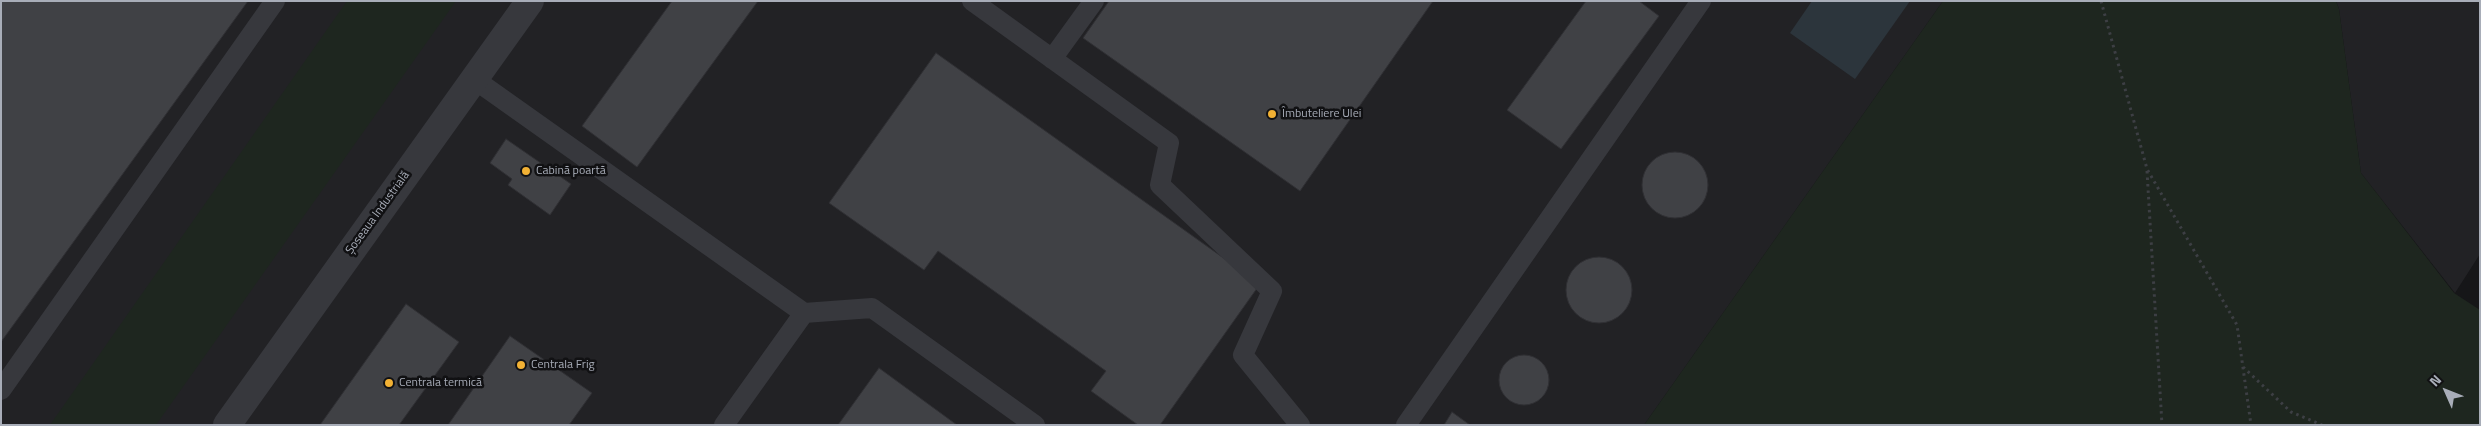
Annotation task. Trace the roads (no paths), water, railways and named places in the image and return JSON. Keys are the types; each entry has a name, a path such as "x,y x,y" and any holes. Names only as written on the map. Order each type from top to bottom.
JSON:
{"street":[{"name":"Șoseaua Industrială","path":"226,425 530,1"}],"lane":[{"path":"1,390 275,1"},
{"path":"972,1 1169,143 1160,185 1272,291 1243,355 1300,425"},
{"path":"1052,59 1094,1"},
{"path":"1406,425 1701,1"},
{"path":"474,79 804,313 872,308 1036,425"},
{"path":"724,425 804,313"}],"place":[{"name":"Îmbuteliere Ulei","path":"1272,114"},
{"name":"Cabină poartă","path":"526,171"},
{"name":"Centrala Frig","path":"521,365"},
{"name":"Centrala termică","path":"389,383"}]}
